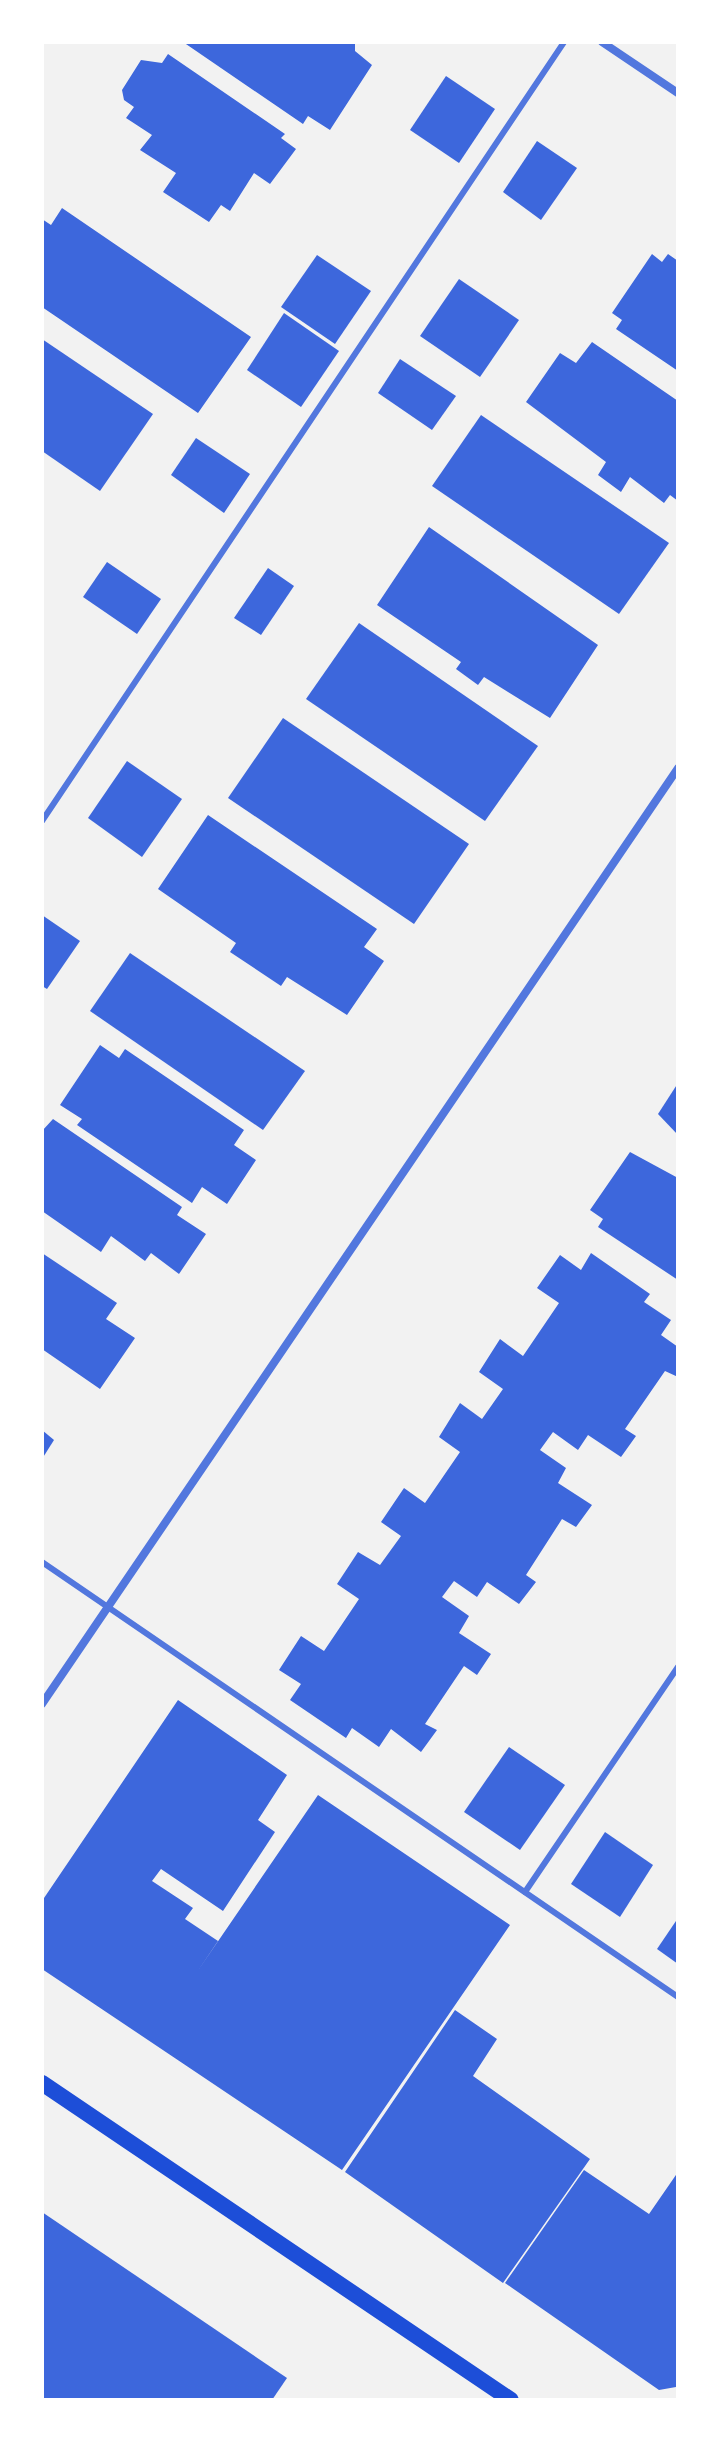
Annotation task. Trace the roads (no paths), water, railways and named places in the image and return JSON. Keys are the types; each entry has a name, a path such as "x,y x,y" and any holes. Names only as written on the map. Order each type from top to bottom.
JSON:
{"main road":[{"path":"42,2083 511,2400"}],"street":[{"path":"602,42 678,93"},
{"path":"42,1704 678,768"}],"lane":[{"path":"42,821 564,42"},
{"path":"42,1562 678,1997"},
{"path":"525,1892 678,1667"}]}
